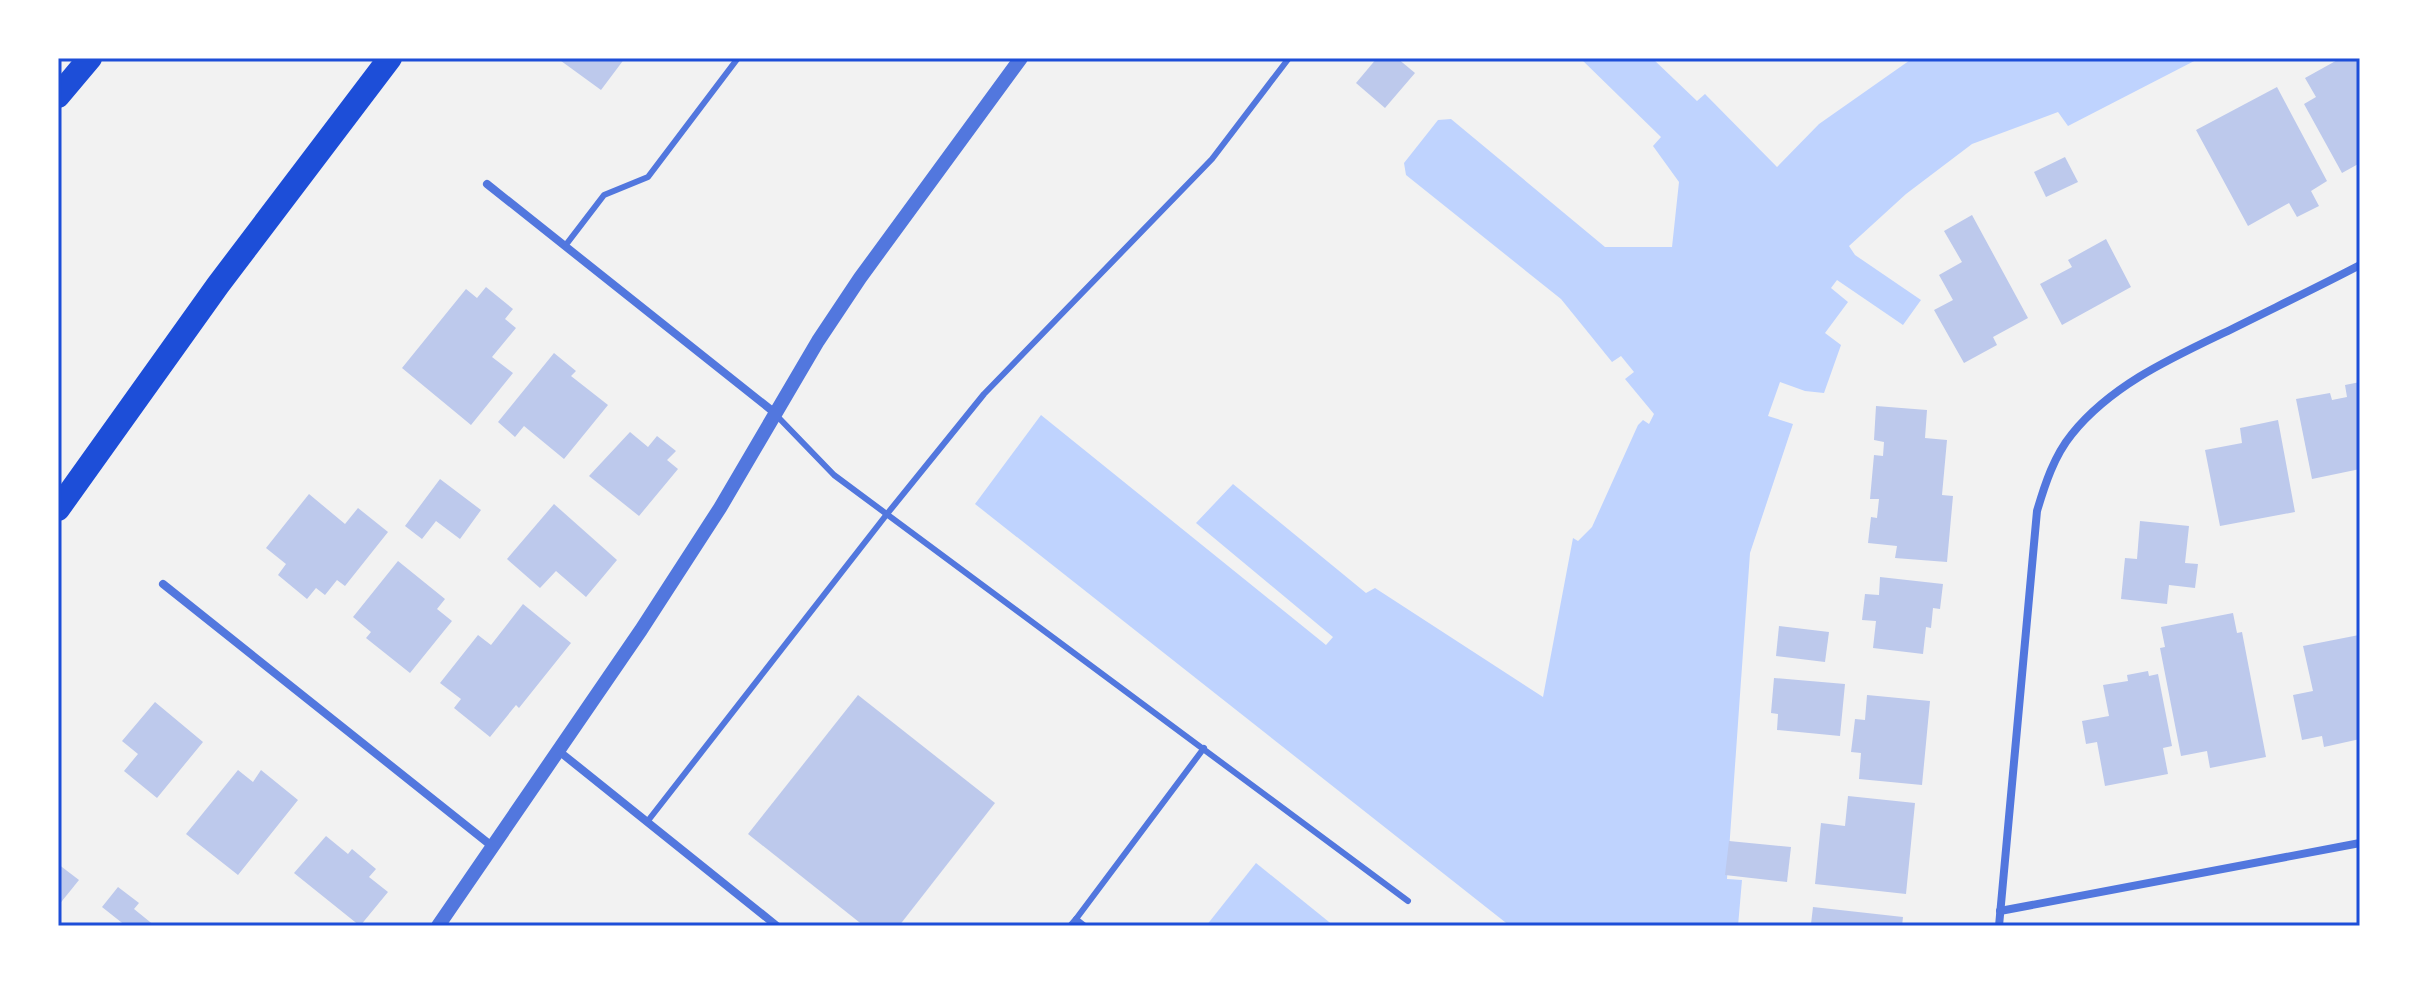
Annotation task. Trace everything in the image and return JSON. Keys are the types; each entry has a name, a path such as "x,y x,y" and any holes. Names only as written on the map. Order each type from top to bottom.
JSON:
{"highway":[{"path":"58,96 90,58"},
{"path":"58,509 218,285 390,58"}],"street":[{"path":"438,926 560,752 712,520 818,341 860,278 1021,58"},
{"path":"487,184 775,413"},
{"path":"1999,926 2037,511 2052,465 2070,436 2118,390 2158,366 2360,265"},
{"path":"163,584 493,847"},
{"path":"560,752 777,926"},
{"path":"2000,911 2360,843"}],"lane":[{"path":"565,246 604,195 648,177 738,58"},
{"path":"647,822 984,394 1212,159 1289,58"},
{"path":"775,413 834,475 1408,901"},
{"path":"1070,926 1204,748"},
{"path":"1076,919 1085,926"}],"water":[{"path":"1580,58 1652,58 1697,101 1705,94 1777,167 1819,124 1913,58 2200,58 2068,126 2058,112 1972,144 1906,194 1849,246 1855,255 1921,300 1903,325 1837,280 1831,288 1848,302 1825,333 1841,345 1824,393 1805,391 1780,382 1768,416 1793,424 1750,553 1727,879 1742,880 1738,926 1510,926 975,504 1041,415 1326,645 1333,637 1196,523 1233,484 1366,593 1375,588 1543,697 1573,538 1578,541 1592,527 1638,425 1643,420 1649,424 1654,414 1625,379 1634,372 1621,356 1612,362 1561,299 1406,175 1404,163 1438,120 1451,119 1605,247 1672,247 1679,182 1653,146 1661,137"},
{"path":"1256,863 1334,926 1206,926"}],"building":[{"path":"557,58 625,58 601,90"},
{"path":"1377,58 1397,58 1415,73 1385,108 1356,83"},
{"path":"2341,58 2358,58 2360,62 2360,163 2342,173 2304,104 2316,97 2305,78"},
{"path":"2277,87 2327,181 2311,191 2319,206 2297,217 2289,203 2248,226 2196,130"},
{"path":"2065,157 2078,182 2046,197 2034,172"},
{"path":"1972,215 2028,318 1993,337 1997,345 1964,363 1934,310 1953,300 1939,275 1962,262 1944,231"},
{"path":"2106,239 2131,287 2062,325 2040,284 2072,267 2068,260"},
{"path":"486,287 513,309 505,319 516,328 492,357 513,373 471,425 402,368 466,289 477,298"},
{"path":"554,353 576,371 571,376 608,405 564,459 524,426 515,437 498,422"},
{"path":"2360,382 2360,469 2312,479 2296,399 2330,393 2332,400 2347,397 2345,385"},
{"path":"1876,406 1927,410 1925,438 1947,440 1942,495 1953,496 1947,562 1895,558 1897,546 1868,543 1871,517 1877,518 1879,499 1870,499 1874,455 1883,456 1884,442 1874,440"},
{"path":"2278,420 2295,512 2220,526 2205,450 2242,443 2240,428"},
{"path":"630,432 648,447 657,436 676,451 667,460 678,469 639,516 589,476"},
{"path":"440,479 481,510 460,539 436,521 422,539 405,526"},
{"path":"309,494 345,524 358,508 388,532 345,586 337,580 325,595 316,588 307,599 278,575 286,564 266,548"},
{"path":"554,504 617,560 586,597 556,571 540,588 507,559"},
{"path":"2140,521 2189,526 2185,563 2198,564 2195,588 2169,585 2167,604 2121,599 2125,558 2137,559"},
{"path":"398,561 445,599 437,609 452,621 410,673 366,638 371,632 353,617"},
{"path":"1880,577 1943,584 1940,609 1933,608 1931,628 1926,627 1923,654 1873,648 1876,621 1862,620 1865,594 1879,595"},
{"path":"523,604 571,643 519,708 516,705 490,737 454,708 461,699 440,683 478,635 491,645"},
{"path":"2233,613 2237,633 2242,632 2266,757 2210,768 2207,751 2181,756 2160,648 2165,647 2161,627"},
{"path":"1779,626 1829,632 1825,662 1776,656"},
{"path":"2359,635 2360,739 2324,747 2322,736 2302,740 2293,695 2313,691 2303,646"},
{"path":"2148,671 2149,676 2158,674 2172,746 2163,748 2168,774 2105,786 2097,742 2086,744 2082,721 2109,716 2103,685 2128,681 2127,675"},
{"path":"1774,678 1845,684 1840,736 1777,730 1778,714 1771,713"},
{"path":"858,695 995,803 899,926 864,926 748,834"},
{"path":"1867,695 1930,701 1922,785 1859,779 1861,753 1851,752 1855,719 1865,720"},
{"path":"155,702 203,742 157,798 124,771 138,754 122,741"},
{"path":"238,770 253,782 261,770 298,800 238,875 186,834"},
{"path":"1848,796 1915,803 1906,894 1815,884 1821,823 1845,826"},
{"path":"326,836 348,854 352,849 376,869 369,877 388,892 360,926 294,873"},
{"path":"1729,841 1791,847 1787,882 1725,875"},
{"path":"58,864 79,880 58,906"},
{"path":"118,887 139,903 134,909 155,926 126,926 102,907"},
{"path":"1813,907 1903,917 1902,926 1804,926 1804,923 1811,924"}]}
